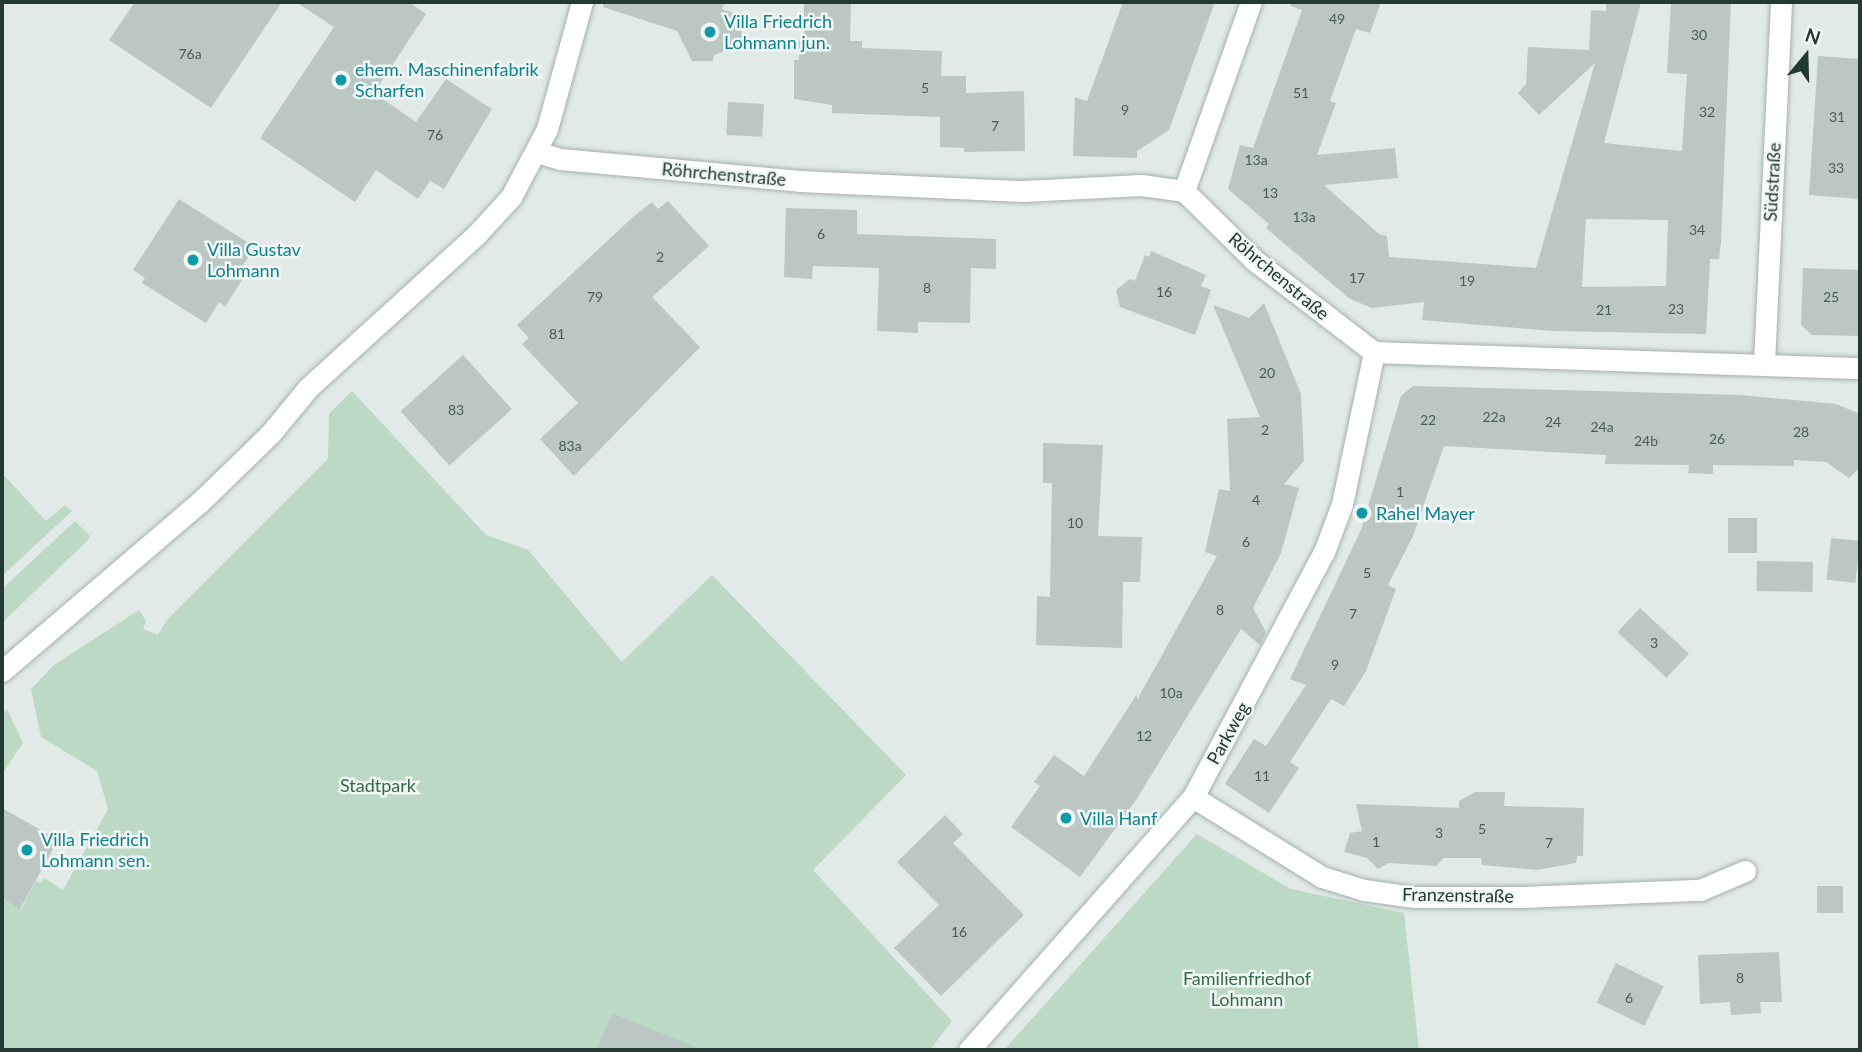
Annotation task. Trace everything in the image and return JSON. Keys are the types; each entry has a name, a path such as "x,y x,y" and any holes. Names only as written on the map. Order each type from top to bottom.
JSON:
{"street":[{"path":"2,671 49,629 128,567 270,434 308,388 477,234 511,197 537,152 582,2"},
{"path":"1184,191 1251,2"},
{"name":"Südstraße","path":"1764,363 1781,2"},
{"name":"Röhrchenstraße","path":"537,152 560,159 800,181 1023,191 1141,185 1184,191 1254,260 1374,352"},
{"path":"1374,352 1860,368"},
{"name":"Parkweg","path":"969,1050 1193,797 1324,552 1342,504 1374,352"},
{"name":"Franzenstraße","path":"1193,797 1322,877 1364,890 1413,897 1522,897 1700,890 1745,871"}],"green space":[{"name":"Stadtpark","path":"352,391 486,535 528,550 622,662 712,575 906,775 813,870 952,1021 930,1050 2,1050 2,903 4,900 21,909 36,881 41,883 44,878 63,890 108,809 97,771 41,737 31,689 54,665 139,610 146,621 143,629 158,635 166,621 328,459 329,414"},
{"path":"2,473 46,521 65,505 72,511 2,576"},
{"path":"75,521 90,536 88,540 2,623 2,589"},
{"path":"7,709 23,743 2,774 2,714"},
{"name":"Familienfriedhof Lohmann","path":"1197,834 1291,889 1404,913 1419,1050 1004,1050"}],"building":[{"path":"135,2 282,2 211,108 109,40"},
{"name":"ehem. Maschinenfabrik Scharfen","path":"296,2 409,2 426,14 374,93 416,122 446,79 492,109 444,189 430,181 418,199 376,170 355,202 260,138 334,27"},
{"name":"Villa Friedrich Lohmann jun.","path":"603,2 725,2 722,9 742,16 742,38 734,48 714,55 713,61 692,61 677,31 603,7"},
{"path":"804,2 851,2 850,41 862,41 862,48 942,51 941,76 966,76 966,93 1024,91 1025,151 964,152 964,148 940,147 940,117 832,113 832,105 794,99 794,60 799,60 799,41 804,41"},
{"path":"1123,2 1215,2 1169,130 1137,151 1137,158 1073,156 1075,97 1087,101"},
{"path":"1291,2 1381,2 1370,33 1356,29 1330,101 1336,103 1317,155 1395,148 1398,178 1324,185 1379,234 1387,236 1389,257 1536,268 1595,63 1539,115 1518,93 1526,84 1528,47 1589,50 1591,10 1606,11 1606,2 1641,2 1604,143 1682,151 1687,74 1667,73 1671,2 1731,2 1721,242 1719,259 1710,259 1706,334 1553,331 1422,320 1424,302 1372,308 1350,299 1266,228 1269,224 1228,189 1240,145 1253,148 1302,10 1291,6","holes":["1586,219 1668,220 1666,286 1582,287"]},
{"path":"1818,56 1860,59 1860,199 1809,195"},
{"path":"728,102 764,104 762,137 726,135"},
{"name":"Villa Gustav Lohmann","path":"179,199 255,247 241,268 247,272 225,307 219,302 206,323 142,283 145,278 133,270"},
{"path":"668,201 709,246 652,297 700,347 574,476 540,439 578,403 522,344 529,338 517,325 633,217 652,202 658,209"},
{"path":"786,208 857,210 857,234 996,239 996,269 971,268 970,323 918,322 918,333 877,331 879,268 813,266 812,279 784,277"},
{"path":"1151,251 1206,275 1201,286 1211,290 1195,335 1120,307 1116,290 1130,279 1135,281 1145,255 1149,257"},
{"path":"1803,268 1860,270 1860,336 1812,335 1801,325"},
{"path":"1264,303 1301,394 1304,461 1284,484 1299,488 1281,553 1253,608 1266,632 1260,645 1241,629 1136,800 1080,877 1011,827 1040,786 1034,782 1054,755 1084,776 1137,694 1137,700 1217,556 1205,552 1219,489 1230,491 1227,419 1260,417 1213,305 1249,318"},
{"path":"463,355 512,409 449,465 401,411"},
{"path":"1413,386 1740,395 1836,404 1860,414 1860,467 1849,478 1826,462 1794,460 1794,466 1713,465 1713,474 1688,473 1689,465 1605,464 1606,455 1444,446 1413,536 1388,585 1396,589 1366,671 1344,706 1331,699 1290,762 1299,768 1269,813 1225,784 1254,739 1266,746 1306,685 1290,679 1361,530 1401,396"},
{"path":"1043,443 1103,445 1098,536 1142,537 1140,582 1123,582 1122,648 1036,645 1037,596 1050,597 1052,483 1043,483"},
{"path":"1728,518 1757,518 1757,553 1728,553"},
{"path":"1831,538 1860,541 1855,583 1827,580"},
{"path":"1757,561 1813,562 1812,592 1756,591"},
{"path":"1640,608 1689,654 1666,678 1617,632"},
{"path":"1475,792 1505,792 1504,806 1584,808 1583,856 1577,856 1576,863 1537,870 1482,865 1481,858 1444,858 1436,866 1389,863 1378,869 1367,858 1344,852 1350,833 1362,831 1356,804 1459,808 1459,801"},
{"name":"Villa Friedrich Lohmann sen.","path":"2,808 58,840 20,909 2,898"},
{"path":"945,815 963,834 953,843 1024,915 941,996 894,948 939,905 897,862"},
{"path":"1817,886 1843,886 1843,913 1817,913"},
{"path":"1779,952 1782,1002 1760,1002 1761,1013 1731,1015 1730,1002 1700,1004 1698,955"},
{"path":"1616,963 1664,986 1644,1026 1597,1003"},
{"path":"612,1013 701,1049 701,1050 597,1050"}],"place":[{"name":"Villa Friedrich Lohmann jun.","path":"710,32"},
{"name":"ehem. Maschinenfabrik Scharfen","path":"341,80"},
{"name":"Villa Gustav Lohmann","path":"193,260"},
{"name":"Rahel Mayer","path":"1362,513"},
{"name":"Villa Hanf","path":"1066,818"},
{"name":"Villa Friedrich Lohmann sen.","path":"27,850"}]}
